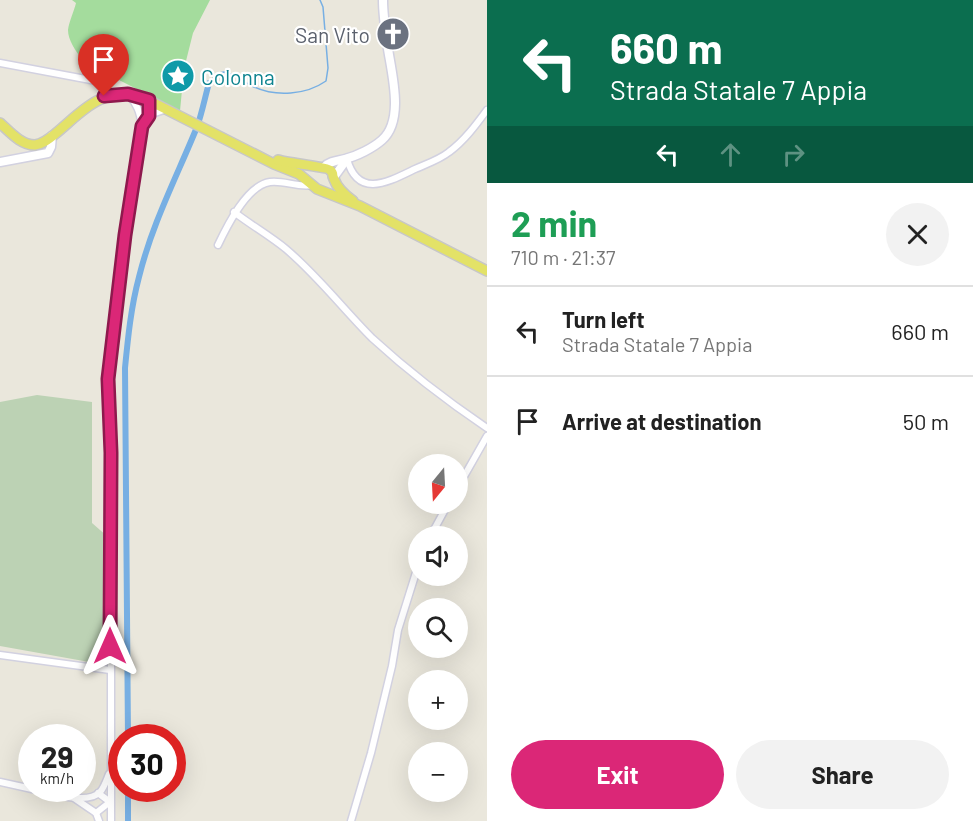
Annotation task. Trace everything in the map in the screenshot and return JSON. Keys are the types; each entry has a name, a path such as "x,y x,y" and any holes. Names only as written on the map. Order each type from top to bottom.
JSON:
{"main road":[{"path":"0,123 18,139 35,145 44,142 95,101 108,96 128,94 149,100 299,174 317,189 360,206 487,271"},
{"path":"265,159 321,167 331,171 347,196 360,206"},
{"path":"312,184 311,174 321,167"},
{"path":"323,190 331,186 334,178"}],"street":[{"path":"321,167 347,159 384,139 390,129 393,119 395,85 387,44 383,0"},
{"path":"0,63 96,81 108,96"},
{"path":"110,724 111,453 108,379 125,235 142,126 136,103 128,94"},
{"path":"139,111 149,100"},
{"path":"142,126 149,116 149,100"},
{"path":"347,159 350,170 361,181 377,184 390,181 447,154 476,125 487,110"},
{"path":"149,116 171,111"},
{"path":"0,162 48,153 52,136"},
{"path":"334,178 347,159"},
{"path":"218,245 234,212 260,187 269,182 302,186 312,184"},
{"path":"234,212 286,249 390,353 454,406 487,428"},
{"path":"468,469 487,436"},
{"path":"351,821 371,753 392,666 398,630 412,586"},
{"path":"0,655 110,670"},
{"path":"108,776 98,794 108,801"},
{"path":"0,782 18,786"},
{"path":"80,802 96,813 99,821"},
{"path":"96,813 110,802"},
{"path":"110,802 111,821"}],"green space":[{"path":"72,0 210,0 193,33 184,69 180,111 119,80 109,86 90,68 69,37 68,30 76,3"},
{"path":"37,395 92,402 92,523 108,537 106,665 0,646 0,402"}],"waterway":[{"path":"209,83 217,74 224,72 263,90 291,93 318,86 326,81 328,68 323,7 320,0"},
{"path":"128,724 125,368 129,333 144,257 197,127 209,83"},
{"path":"128,802 128,821"}],"place":[{"name":"San Vito","path":"393,34"},
{"name":"Colonna","path":"178,76"}],"route":[{"path":"104,96 128,94 149,100 149,116 142,126 125,235 108,379 111,453 110,646"}]}
